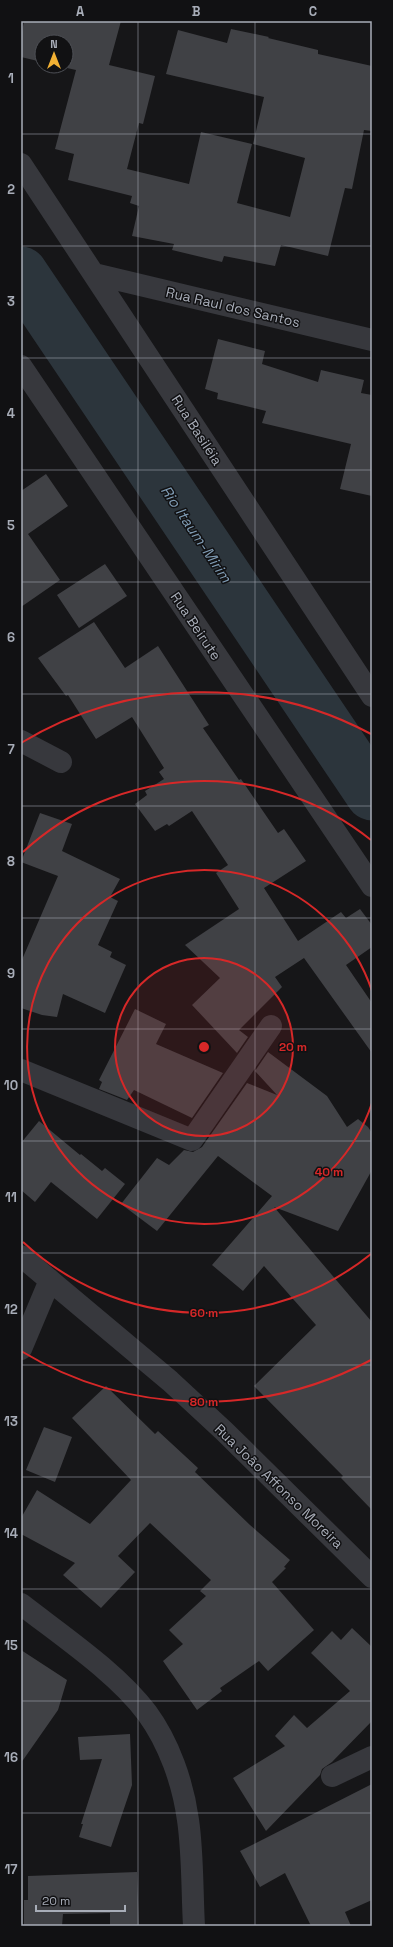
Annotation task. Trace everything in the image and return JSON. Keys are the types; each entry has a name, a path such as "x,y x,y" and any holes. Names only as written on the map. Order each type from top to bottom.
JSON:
{"street":[{"name":"Rua Basiléia","path":"21,164 372,696"},
{"name":"Rua Raul dos Santos","path":"94,274 372,340"},
{"name":"Rua Beirute","path":"21,366 372,886"},
{"path":"21,741 61,762"},
{"path":"21,1070 192,1140 271,1026"},
{"name":"Rua João Affonso Moreira","path":"21,1256 170,1381 224,1431 372,1577"},
{"path":"21,1349 50,1280"},
{"path":"21,1604 128,1692 147,1714 165,1743 180,1782 188,1820 194,1926"},
{"path":"332,1776 372,1757"}],"building":[{"path":"24,21 121,21 109,65 155,76 143,124 139,123 127,169 189,184 201,132 252,144 237,203 290,217 305,158 253,144 264,97 166,74 178,30 227,43 231,29 318,50 318,54 372,66 372,131 364,130 352,189 345,188 328,256 281,245 275,266 224,256 222,262 172,250 174,244 132,236 139,206 130,203 132,196 68,180 74,154 55,149 76,70 74,70 74,34 34,34 34,60 21,57 21,37"},
{"path":"218,339 265,351 262,364 318,382 321,370 364,380 361,393 372,395 372,496 340,489 351,444 262,423 266,411 217,399 218,393 205,389"},
{"path":"46,474 68,506 28,534 60,580 21,607 21,491"},
{"path":"105,564 127,596 79,628 57,595"},
{"path":"94,622 125,668 158,646 209,725 203,728 239,780 241,779 278,833 284,829 306,861 264,888 298,941 341,912 346,918 360,909 372,925 372,947 346,965 372,1003 372,1053 304,958 275,977 282,987 239,1030 248,1037 237,1053 192,1005 220,978 185,945 239,909 216,873 228,865 192,811 169,826 167,824 155,831 135,804 147,795 145,791 164,779 159,772 164,768 132,717 96,739 68,695 66,696 38,658"},
{"path":"40,813 72,824 62,851 120,879 110,897 118,901 98,945 112,952 110,957 126,965 105,1013 63,994 57,1017 42,1015 21,1008 21,962 58,876 21,862"},
{"path":"135,1009 166,1024 156,1044 223,1073 192,1118 134,1090 127,1100 99,1089 102,1082 99,1080"},
{"path":"268,1052 327,1096 347,1127 358,1119 368,1127 372,1133 372,1170 338,1231 274,1207 372,1322 372,1510 341,1478 343,1476 254,1386 316,1325 264,1266 243,1291 212,1265 272,1196 218,1156 157,1231 121,1204 157,1158 169,1165 184,1150 193,1152 202,1147 247,1083 277,1095 255,1071"},
{"path":"39,1121 80,1155 81,1154 102,1171 105,1168 125,1184 97,1219 51,1182 35,1202 21,1190 21,1143"},
{"path":"106,1386 155,1434 158,1431 198,1468 195,1472 250,1525 290,1560 284,1567 286,1568 272,1582 314,1630 268,1671 259,1661 220,1688 222,1691 197,1710 163,1661 183,1644 169,1630 206,1596 200,1591 211,1580 150,1523 118,1556 135,1572 101,1608 63,1575 75,1563 21,1534 21,1518 37,1490 90,1524 131,1480 72,1418"},
{"path":"44,1427 72,1437 55,1482 26,1470"},
{"path":"352,1628 372,1647 372,1721 332,1762 322,1769 320,1775 266,1831 233,1778 285,1746 275,1736 294,1715 307,1728 350,1691 311,1653 332,1631 341,1640"},
{"path":"21,1650 67,1680 58,1710 21,1763"},
{"path":"130,1734 132,1785 111,1847 79,1837 83,1824 81,1824 102,1759 80,1760 78,1737"},
{"path":"372,1784 372,1900 345,1912 351,1926 311,1926 285,1873 260,1887 240,1851"},
{"path":"137,1872 139,1926 110,1926 110,1913 63,1914 62,1926 24,1926 24,1900 28,1900 28,1876"}],"waterway":[{"name":"Rio Itaum-Mirim","path":"21,273 372,794"}]}
